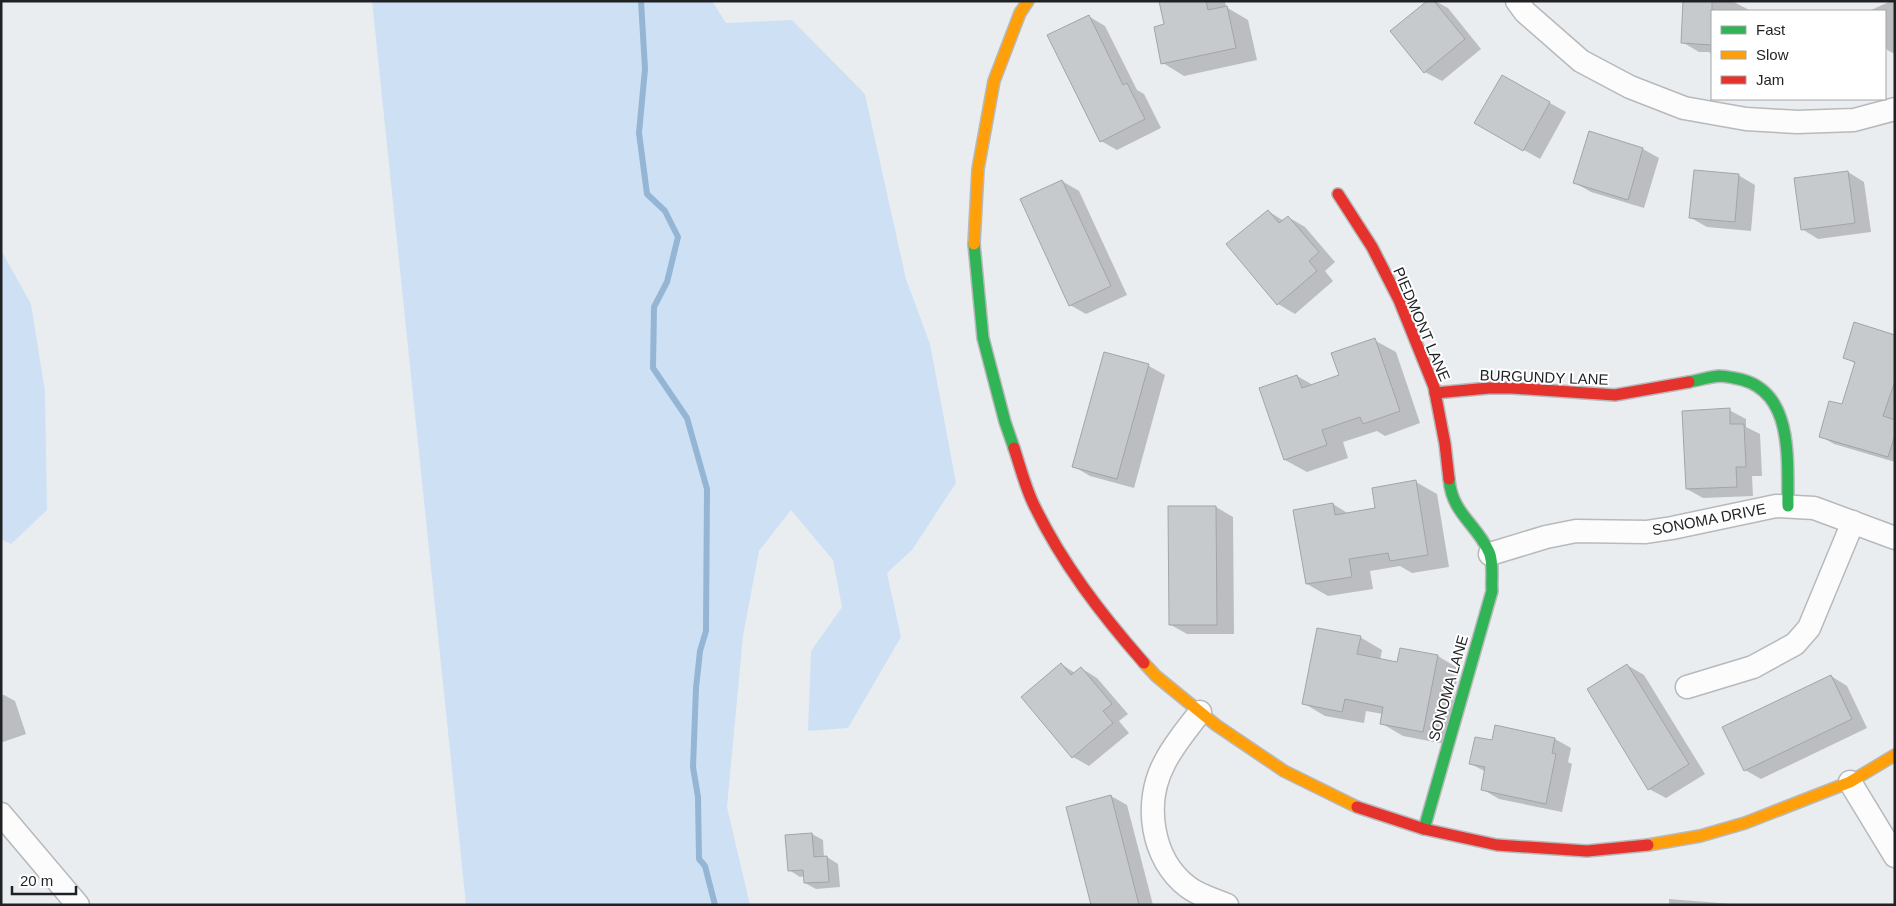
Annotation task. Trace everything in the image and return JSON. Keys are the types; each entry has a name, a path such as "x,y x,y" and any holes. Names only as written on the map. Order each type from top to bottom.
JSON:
{"street":[{"path":"1028,1 1020,13 994,80 978,169 974,248 983,338 1005,422 1033,502 1075,576 1112,626 1156,676 1216,725 1284,771 1361,809 1424,829 1498,845 1587,851 1663,843 1700,836 1745,823 1850,782 1895,755"},
{"path":"1517,1 1525,12 1581,61 1630,87 1684,108 1746,119 1798,122 1854,120 1895,109"},
{"name":"PIEDMONT LANE","path":"1338,194 1372,247 1395,293 1435,393 1445,444 1450,492 1458,510 1490,554"},
{"name":"BURGUNDY LANE","path":"1435,393 1512,388 1615,395 1720,376 1732,376 1751,382 1765,390 1775,400 1781,414 1786,436 1788,506"},
{"name":"SONOMA DRIVE","path":"1490,554 1546,537 1576,531 1646,532 1776,506 1814,508 1895,538"},
{"path":"1688,687 1753,667 1795,644 1809,628 1853,522"},
{"name":"SONOMA LANE","path":"1424,829 1492,591 1490,554"},
{"path":"1200,712 1164,762 1156,785 1152,816 1155,836 1161,852 1175,873 1189,888 1227,905"},
{"path":"1850,782 1895,856"},
{"path":"1,814 78,905"}],"shaded area":[{"path":"372,1 712,1 726,23 792,20 865,94 906,279 930,344 956,483 912,550 887,573 901,637 848,728 808,731 811,651 842,607 833,560 791,510 759,551 743,636 727,807 750,905 466,905"},
{"path":"1,250 31,304 45,391 47,510 11,544 1,539"}],"building":[{"path":"1159,1 1206,1 1208,10 1227,6 1236,48 1161,64 1154,27 1164,24"},
{"path":"1427,1 1434,1 1465,39 1424,73 1390,31"},
{"path":"1683,1 1712,1 1711,45 1681,43"},
{"path":"1089,15 1123,85 1127,83 1145,119 1100,142 1047,35"},
{"path":"1502,75 1550,102 1523,151 1474,123"},
{"path":"1589,131 1643,148 1628,200 1573,183"},
{"path":"1694,170 1739,174 1735,222 1689,218"},
{"path":"1848,171 1855,223 1801,230 1794,178"},
{"path":"1062,180 1111,286 1069,306 1020,199"},
{"path":"1268,210 1279,223 1288,216 1319,252 1309,261 1317,271 1277,305 1226,244"},
{"path":"1854,322 1895,335 1895,381 1883,416 1895,420 1895,435 1888,457 1819,437 1829,401 1842,404 1855,362 1843,358"},
{"path":"1375,338 1400,411 1363,424 1360,417 1322,430 1327,445 1284,460 1259,388 1297,375 1302,388 1339,375 1331,353"},
{"path":"1104,352 1149,364 1117,479 1072,467"},
{"path":"1730,408 1730,424 1744,424 1746,467 1736,467 1737,487 1686,489 1682,411"},
{"path":"1416,480 1428,555 1390,561 1388,553 1349,559 1352,577 1306,584 1293,510 1333,503 1335,515 1375,508 1372,488"},
{"path":"1168,506 1216,506 1217,625 1169,625"},
{"path":"1317,628 1361,636 1357,654 1397,662 1400,648 1438,655 1423,732 1380,724 1383,707 1345,699 1342,712 1302,704"},
{"path":"1061,663 1071,675 1081,667 1112,704 1103,711 1113,723 1072,758 1021,697"},
{"path":"1627,664 1689,764 1648,790 1587,689"},
{"path":"1831,675 1852,719 1744,771 1722,727"},
{"path":"1495,725 1555,738 1552,753 1556,754 1546,804 1481,790 1485,767 1469,764 1475,737 1492,740"},
{"path":"1111,795 1139,905 1091,905 1066,807"},
{"path":"812,833 814,857 827,856 829,882 804,883 803,870 788,871 785,835"}],"waterway":[{"path":"641,1 645,69 639,133 647,194 665,211 678,237 667,282 654,307 653,368 687,418 707,489 706,631 700,651 696,688 693,767 698,797 699,859 705,866 715,905"}],"traffic: fast":[{"path":"974,244 983,338 1005,422 1014,448"},
{"path":"1689,382 1715,376 1728,377 1754,384 1768,395 1778,410 1784,428 1787,448 1788,506"},
{"path":"1424,829 1492,591 1491,556 1484,542 1455,501 1449,479"}],"traffic: slow":[{"path":"974,244 978,169 994,81 1020,13 1028,1"},
{"path":"1144,663 1156,676 1216,725 1284,771 1357,807"},
{"path":"1648,845 1700,836 1745,823 1850,782 1895,755"}],"traffic: jam":[{"path":"1338,194 1372,247 1399,300 1434,387 1445,444 1449,479"},
{"path":"1435,393 1512,388 1615,395 1689,382"},
{"path":"1014,448 1030,496 1056,546 1112,626 1144,663"},
{"path":"1357,807 1424,829 1497,845 1587,851 1648,845"}]}
